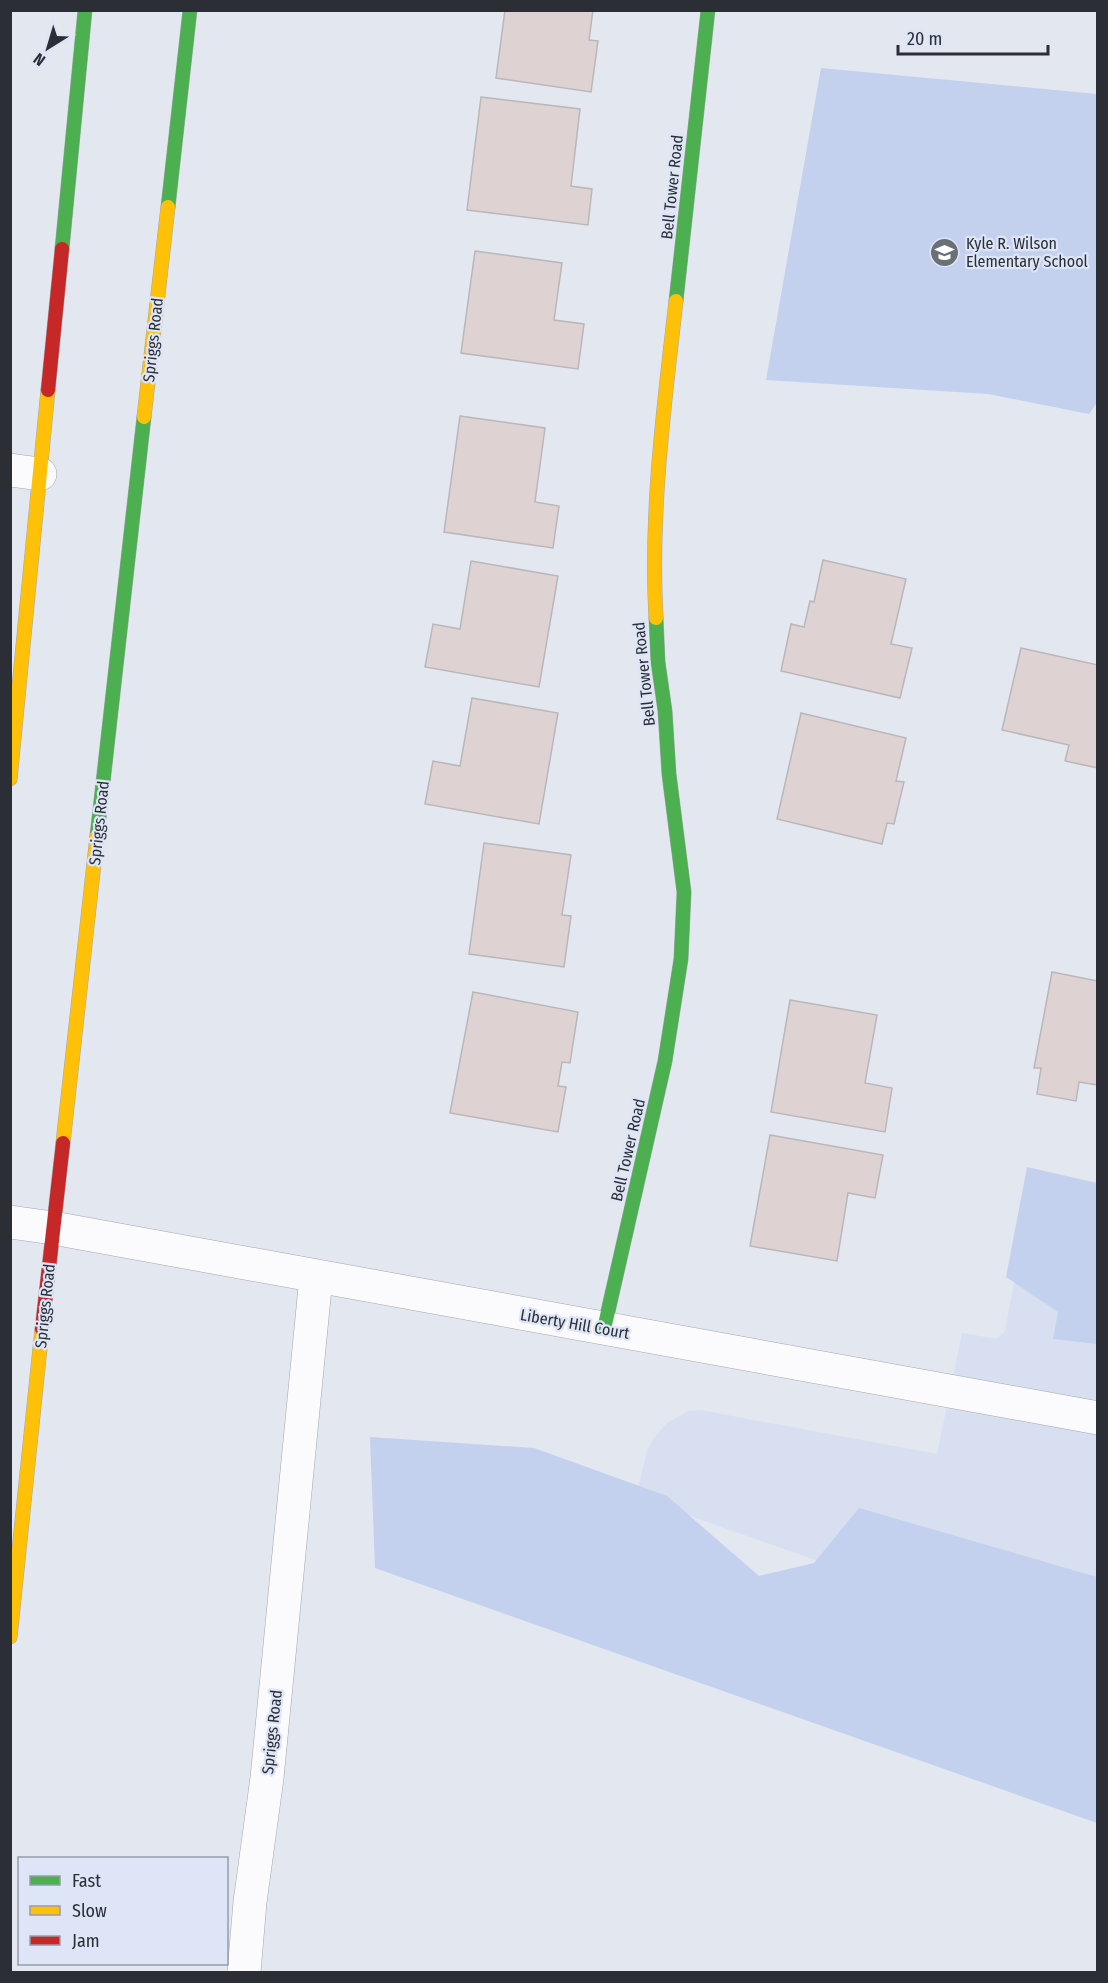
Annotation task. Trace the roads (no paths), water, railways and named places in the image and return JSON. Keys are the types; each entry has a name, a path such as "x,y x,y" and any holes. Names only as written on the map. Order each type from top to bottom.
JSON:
{"main road":[{"path":"10,779 25,472 85,10"},
{"name":"Spriggs Road","path":"10,1637 53,1228 190,10"},
{"name":"Bell Tower Road","path":"604,1329 665,1061 681,959 684,892 669,774 652,570 661,436 708,10"}],"street":[{"name":"Liberty Hill Court","path":"10,1222 1098,1418"},
{"name":"Spriggs Road","path":"244,1972 250,1902 267,1778 316,1277"}],"place":[{"name":"Kyle R. Wilson Elementary School","path":"945,252"}]}
